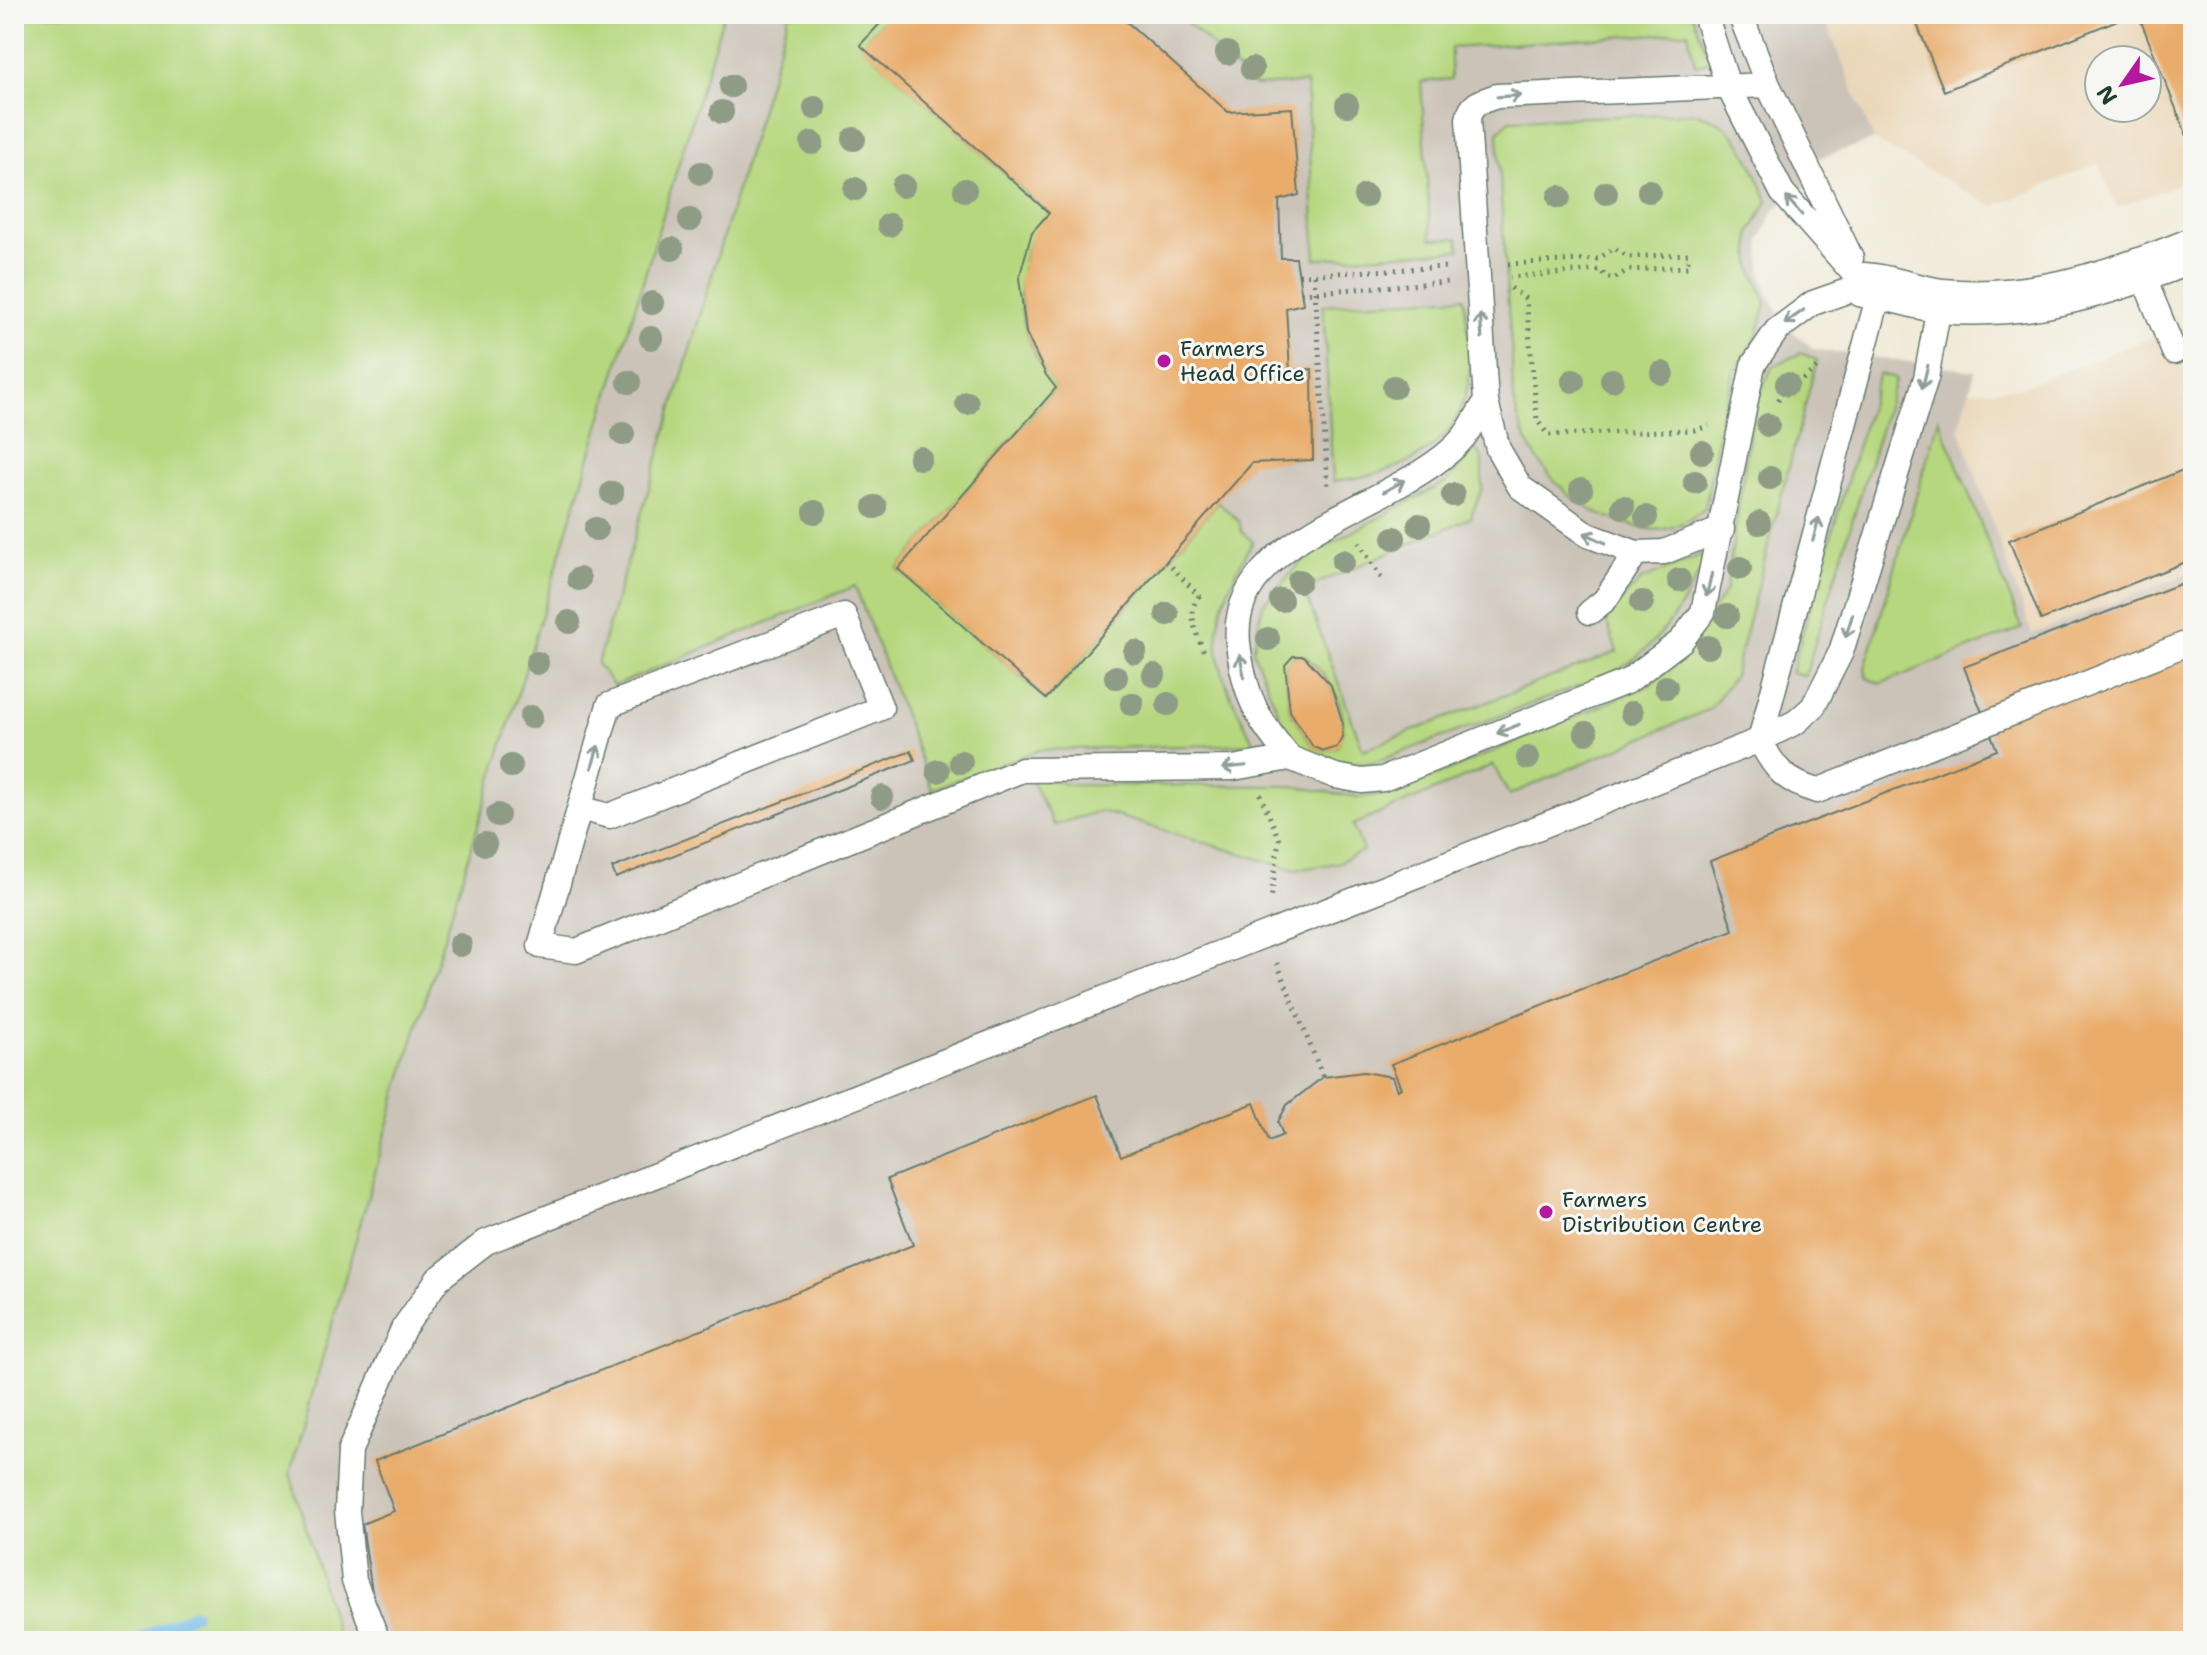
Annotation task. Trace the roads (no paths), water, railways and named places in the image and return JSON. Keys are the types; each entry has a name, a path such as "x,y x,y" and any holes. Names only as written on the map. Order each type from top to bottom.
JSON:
{"street":[{"path":"1873,286 1940,301 1995,302 2057,297 2141,271 2193,250"}],"lane":[{"path":"1705,14 1728,86 1782,192 1873,286"},
{"path":"1740,14 1768,85 1873,286 1760,740 1774,767 1793,784 1817,791 2193,641"},
{"path":"1722,529 1664,552 1636,553 1588,535 1520,487 1498,449 1486,402 1468,141 1470,109 1497,96 1768,85"},
{"path":"2141,271 2174,352"},
{"path":"1486,402 1462,438 1430,465 1298,541 1259,573 1241,601 1236,636 1242,673 1260,723 1290,758 1335,776 1362,781 1383,779 1628,681 1681,641 1703,612 1753,365 1777,330 1813,303 1873,286"},
{"path":"378,1641 354,1581 347,1511 350,1450 403,1329 438,1279 486,1242 1760,740 1796,722 1813,707 1841,652 1926,378 1940,301"},
{"path":"1590,612 1605,600 1636,553"},
{"path":"580,808 609,816 881,708 844,615 609,705 540,946 576,951 1022,770 1248,766 1290,758"}],"waterway":[{"path":"135,1641 194,1614"}],"place":[{"name":"Farmers Head Office","path":"1164,361"},
{"name":"Farmers Distribution Centre","path":"1546,1212"}]}
